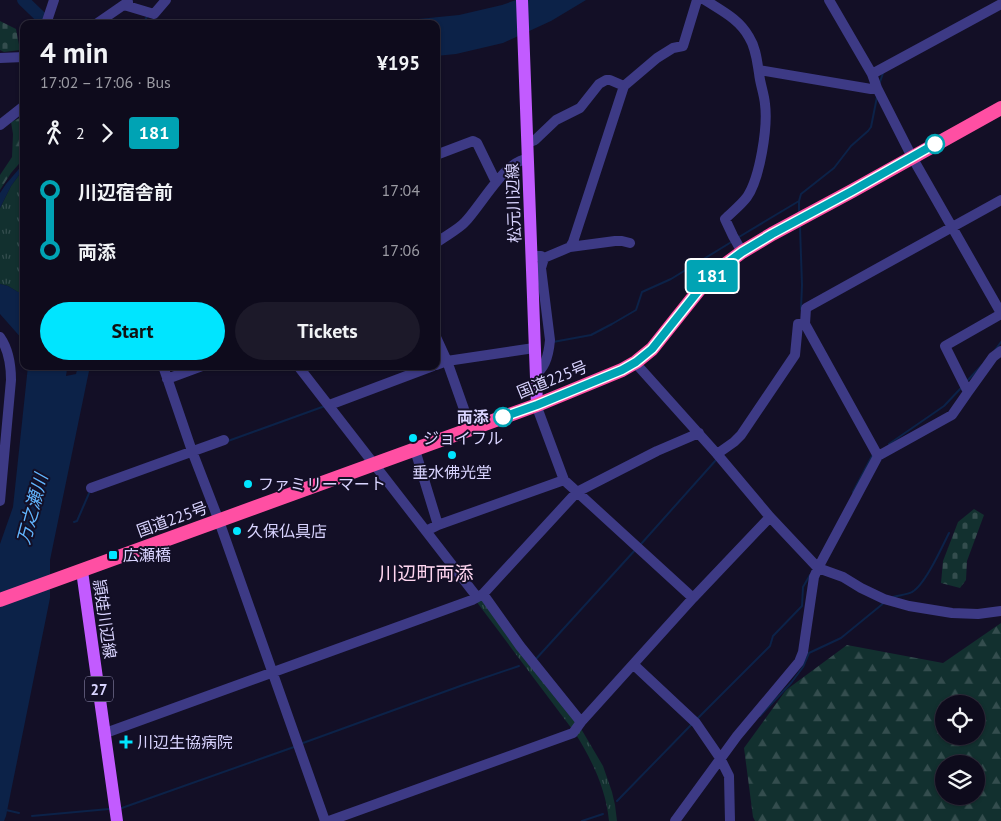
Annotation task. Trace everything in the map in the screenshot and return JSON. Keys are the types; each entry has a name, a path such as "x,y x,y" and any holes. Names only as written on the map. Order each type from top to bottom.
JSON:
{"highway":[{"name":"国道225号","path":"0,600 537,405 622,370 652,349 738,244 772,234 1001,108"}],"main road":[{"name":"松元川辺線","path":"522,0 537,405"},
{"name":"頴娃川辺線","path":"82,571 116,813"}],"street":[{"path":"111,0 154,14 166,0"},
{"path":"570,247 624,86 657,58 673,48 683,46 697,0"},
{"path":"705,0 738,22 749,36 754,46 765,101 763,146 758,172 747,197 725,219 738,244"},
{"path":"829,0 872,74 878,90 912,157 1001,314 944,346 965,387"},
{"path":"47,20 53,4"},
{"path":"102,20 125,4"},
{"path":"872,74 1001,4"},
{"path":"0,58 20,57"},
{"path":"759,70 878,90"},
{"path":"527,143 535,140 556,120 580,108 599,84 610,80 624,86"},
{"path":"0,125 20,109"},
{"path":"440,153 473,141 478,143 496,182"},
{"path":"440,240 464,223 496,182 518,161 528,159"},
{"path":"878,456 802,324 806,308 1001,200"},
{"path":"531,256 544,258 570,247 615,241 630,243"},
{"path":"536,373 540,371 544,364 550,340 541,268 544,258"},
{"path":"719,456 741,435 795,355 798,324 802,324"},
{"path":"0,337 8,352 11,365 11,380 0,501"},
{"path":"440,346 471,429"},
{"path":"440,363 446,360 534,348"},
{"path":"675,821 722,761 737,736 799,662 803,652 814,577 878,456 952,415 965,387 1000,353"},
{"path":"636,362 638,367 719,456 770,518 818,568 843,577 860,588 887,600 909,606 952,613 978,614 1001,610"},
{"path":"164,370 325,821"},
{"path":"167,379 191,370"},
{"path":"301,370 580,722"},
{"path":"329,406 424,370"},
{"path":"537,405 564,480 693,598"},
{"path":"105,732 480,596 577,492 657,451 699,434"},
{"path":"91,488 193,454 224,440"},
{"path":"415,450 438,525"},
{"path":"426,530 564,480"},
{"path":"328,821 573,733 580,722 634,665 693,598 770,518"},
{"path":"634,665 694,721 722,761 729,776 730,821"}],"green space":[{"path":"0,21 16,29 20,50 4,52 0,50"},
{"path":"20,118 20,163 0,190 0,175 12,157 13,134 11,122"},
{"path":"20,174 20,292 0,284 0,208 11,186"},
{"path":"974,509 984,515 967,561 966,580 960,588 941,583 943,561 958,522"},
{"path":"481,599 580,727 603,766 612,792 617,821 609,821 605,798 597,775 575,733 476,601"},
{"path":"1001,623 1001,821 755,821 744,748 786,690 847,645 943,663"}],"water":[{"path":"516,0 586,0 551,21 503,43 456,54 440,56 440,20 408,20 459,15"},
{"path":"20,168 20,174 11,186 0,208 0,193"},
{"path":"0,284 20,292 20,337 0,314"},
{"name":"万之瀬川","path":"28,370 67,370 66,376 76,374 77,370 89,370 50,560 50,598 6,816 4,821 0,821 0,544 13,507"}],"waterway":[{"path":"23,0 44,20"},
{"path":"145,20 148,15"},
{"path":"880,82 883,73"},
{"path":"799,212 801,194 834,168 851,146 871,127 877,97"},
{"path":"739,237 799,201"},
{"path":"800,227 801,309"},
{"path":"553,342 591,335 612,324 636,310 642,292 671,279 733,241"},
{"path":"995,350 1001,342"},
{"path":"967,381 982,365"},
{"path":"889,444 944,406 962,387"},
{"path":"228,441 325,406"},
{"path":"853,492 872,456"},
{"path":"641,544 716,460"},
{"path":"74,522 77,521 90,491"},
{"path":"893,597 910,593 917,588 933,565 949,533"},
{"path":"535,660 636,549"},
{"path":"697,719 770,646 773,636 802,606 803,587 810,575"},
{"path":"760,716 791,683 803,667 809,653 841,638 885,602"},
{"path":"303,743 519,666"},
{"path":"617,801 692,724"},
{"path":"119,809 294,747"},
{"path":"32,816 109,809"},
{"path":"6,810 19,813"},
{"path":"582,821 603,814"}],"bus line":[{"name":"181","path":"503,417 622,370 636,362 652,349 715,272 742,252 935,144"}],"place":[{"name":"両添","path":"503,417"},
{"name":"ジョイフル","path":"413,438"},
{"name":"垂水佛光堂","path":"452,455"},
{"name":"ファミリーマート","path":"248,484"},
{"name":"久保仏具店","path":"237,531"},
{"name":"広瀬橋","path":"113,555"},
{"name":"川辺生協病院","path":"126,742"}],"district":[{"name":"川辺町両添","path":"426,573"}]}
